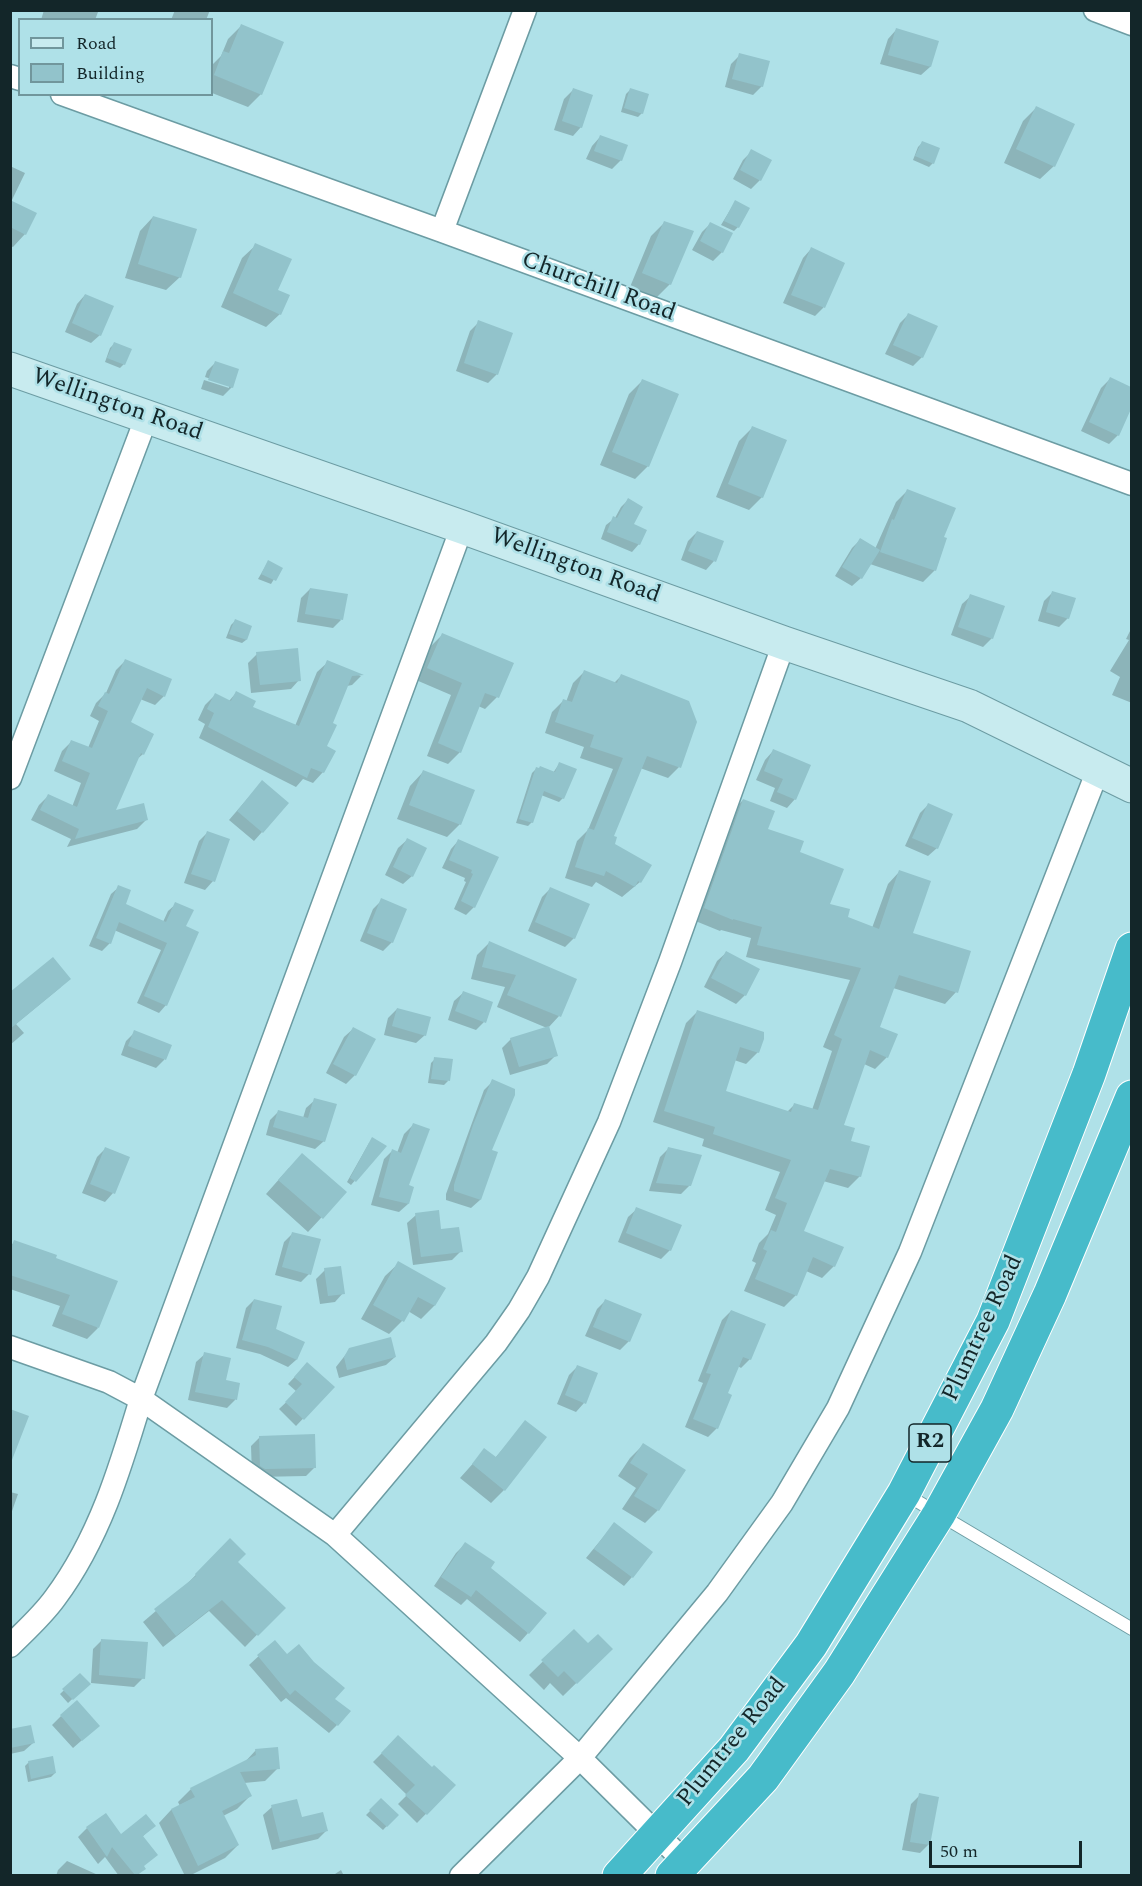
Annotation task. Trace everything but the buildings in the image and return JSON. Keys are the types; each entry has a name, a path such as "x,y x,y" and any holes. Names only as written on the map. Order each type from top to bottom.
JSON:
{"highway":[{"name":"Plumtree Road","path":"619,1875 734,1749 811,1645 904,1493 993,1321 1089,1074 1131,948"},
{"name":"Plumtree Road","path":"679,1869 763,1778 839,1673 939,1514 997,1410 1050,1294 1131,1097"}],"main road":[{"name":"Wellington Road","path":"10,369 462,527 784,643 969,706 1034,736 1131,786"}],"street":[{"path":"442,231 525,10"},
{"path":"1095,10 1131,24"},
{"name":"Churchill Road","path":"68,96 1131,484"},
{"path":"10,778 147,417"},
{"path":"10,1646 54,1600 90,1542 120,1469 141,1399 462,527"},
{"path":"335,1535 496,1343 538,1277 613,1111 670,963 784,643"},
{"path":"460,1875 580,1758 717,1593 782,1503 838,1408 910,1252 1098,770"},
{"path":"10,1347 109,1382 141,1399 335,1535 580,1758 658,1834 679,1869"}],"lane":[{"path":"904,1493 1131,1629"}]}
